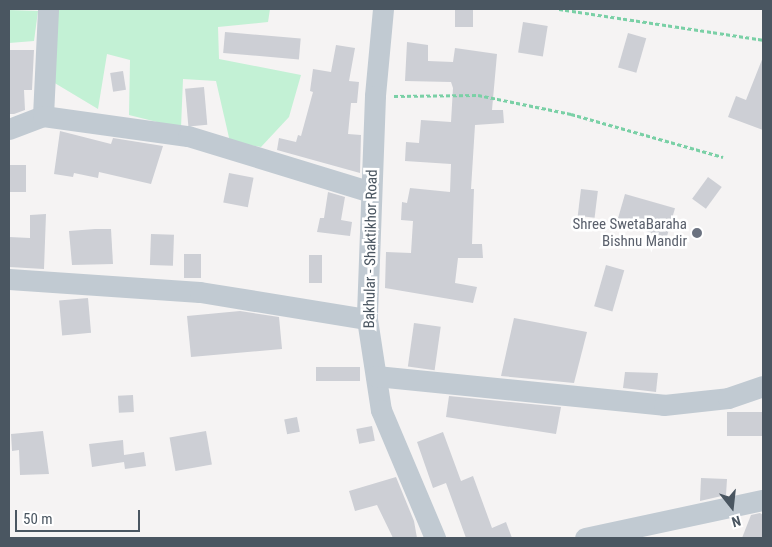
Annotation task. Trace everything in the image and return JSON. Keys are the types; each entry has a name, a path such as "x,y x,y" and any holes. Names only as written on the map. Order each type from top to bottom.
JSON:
{"street":[{"path":"43,116 48,9"},
{"name":"Bakhular - Shaktikhor Road","path":"383,9 375,96 367,319 381,410 436,538"},
{"path":"9,129 43,116 188,136 372,192"},
{"path":"9,279 200,292 367,319"},
{"path":"376,376 664,405 728,398 763,386"},
{"path":"585,538 763,500"}],"path":[{"path":"559,9 763,40"},
{"path":"375,96 478,95 571,114 722,157"}],"green space":[{"path":"56,9 270,9 268,22 218,27 219,59 301,75 289,117 261,147 230,142 216,81 183,79 181,128 129,115 130,60 107,54 98,109 53,82"},
{"path":"9,10 38,11 34,41 9,43"}],"building":[{"path":"455,9 473,9 473,27 455,27"},
{"path":"523,22 548,26 543,57 518,53"},
{"path":"225,32 301,39 299,60 223,53"},
{"path":"628,33 646,38 636,73 618,68"},
{"path":"407,42 428,45 428,61 453,62 455,48 497,54 492,110 503,110 504,123 475,125 471,189 474,189 472,244 482,244 483,258 458,258 455,283 477,287 473,303 385,288 386,252 411,253 413,221 401,220 402,202 407,203 410,188 450,192 451,164 405,161 406,142 419,143 421,120 451,122 453,88 451,82 405,81"},
{"path":"336,45 355,48 349,81 359,82 357,103 351,103 348,134 361,135 360,173 277,150 279,138 296,142 298,135 301,136 313,92 310,91 313,69 331,72"},
{"path":"9,50 34,50 32,90 24,90 25,110 14,114 10,114"},
{"path":"763,57 763,130 728,117 736,96 746,100"},
{"path":"123,71 126,90 113,92 110,73"},
{"path":"204,87 207,125 188,127 185,89"},
{"path":"60,131 111,144 113,138 163,146 151,184 99,172 98,178 74,173 73,177 54,174"},
{"path":"9,165 26,165 26,192 9,192"},
{"path":"229,173 254,178 248,207 223,202"},
{"path":"708,177 722,187 706,209 692,199"},
{"path":"581,189 598,191 595,218 578,216"},
{"path":"328,192 345,197 341,220 352,222 350,236 317,232 320,218 324,218"},
{"path":"625,194 675,208 667,237 617,223"},
{"path":"46,214 44,269 9,267 9,237 30,238 30,215"},
{"path":"111,229 113,264 72,265 69,231"},
{"path":"151,234 174,235 173,266 150,265"},
{"path":"184,254 201,254 201,278 184,278"},
{"path":"309,255 322,255 322,283 309,283"},
{"path":"606,265 624,270 612,312 594,306"},
{"path":"88,298 91,333 62,335 59,301"},
{"path":"240,311 279,317 282,349 191,357 187,316"},
{"path":"514,318 587,332 574,383 501,376"},
{"path":"414,323 441,327 435,370 408,367"},
{"path":"316,367 360,367 360,381 316,381"},
{"path":"625,372 658,373 656,392 623,388"},
{"path":"133,395 134,412 119,413 118,396"},
{"path":"449,396 561,407 556,434 446,417"},
{"path":"727,412 763,412 763,436 727,436"},
{"path":"297,417 300,432 287,434 284,419"},
{"path":"372,426 375,441 359,444 356,429"},
{"path":"43,431 49,474 20,475 19,450 12,451 11,434"},
{"path":"206,431 212,464 175,471 170,437"},
{"path":"443,432 461,481 473,476 492,528 506,522 512,538 466,538 446,483 433,488 417,442"},
{"path":"123,440 124,455 144,452 146,466 125,469 124,462 92,467 89,444"},
{"path":"396,477 414,521 417,538 393,538 377,505 355,511 349,491"},
{"path":"701,478 727,479 726,495 700,501"},
{"path":"760,513 763,515 763,538 742,538 751,515"}],"place":[{"name":"Shree SwetaBaraha Bishnu Mandir","path":"697,233"}]}
